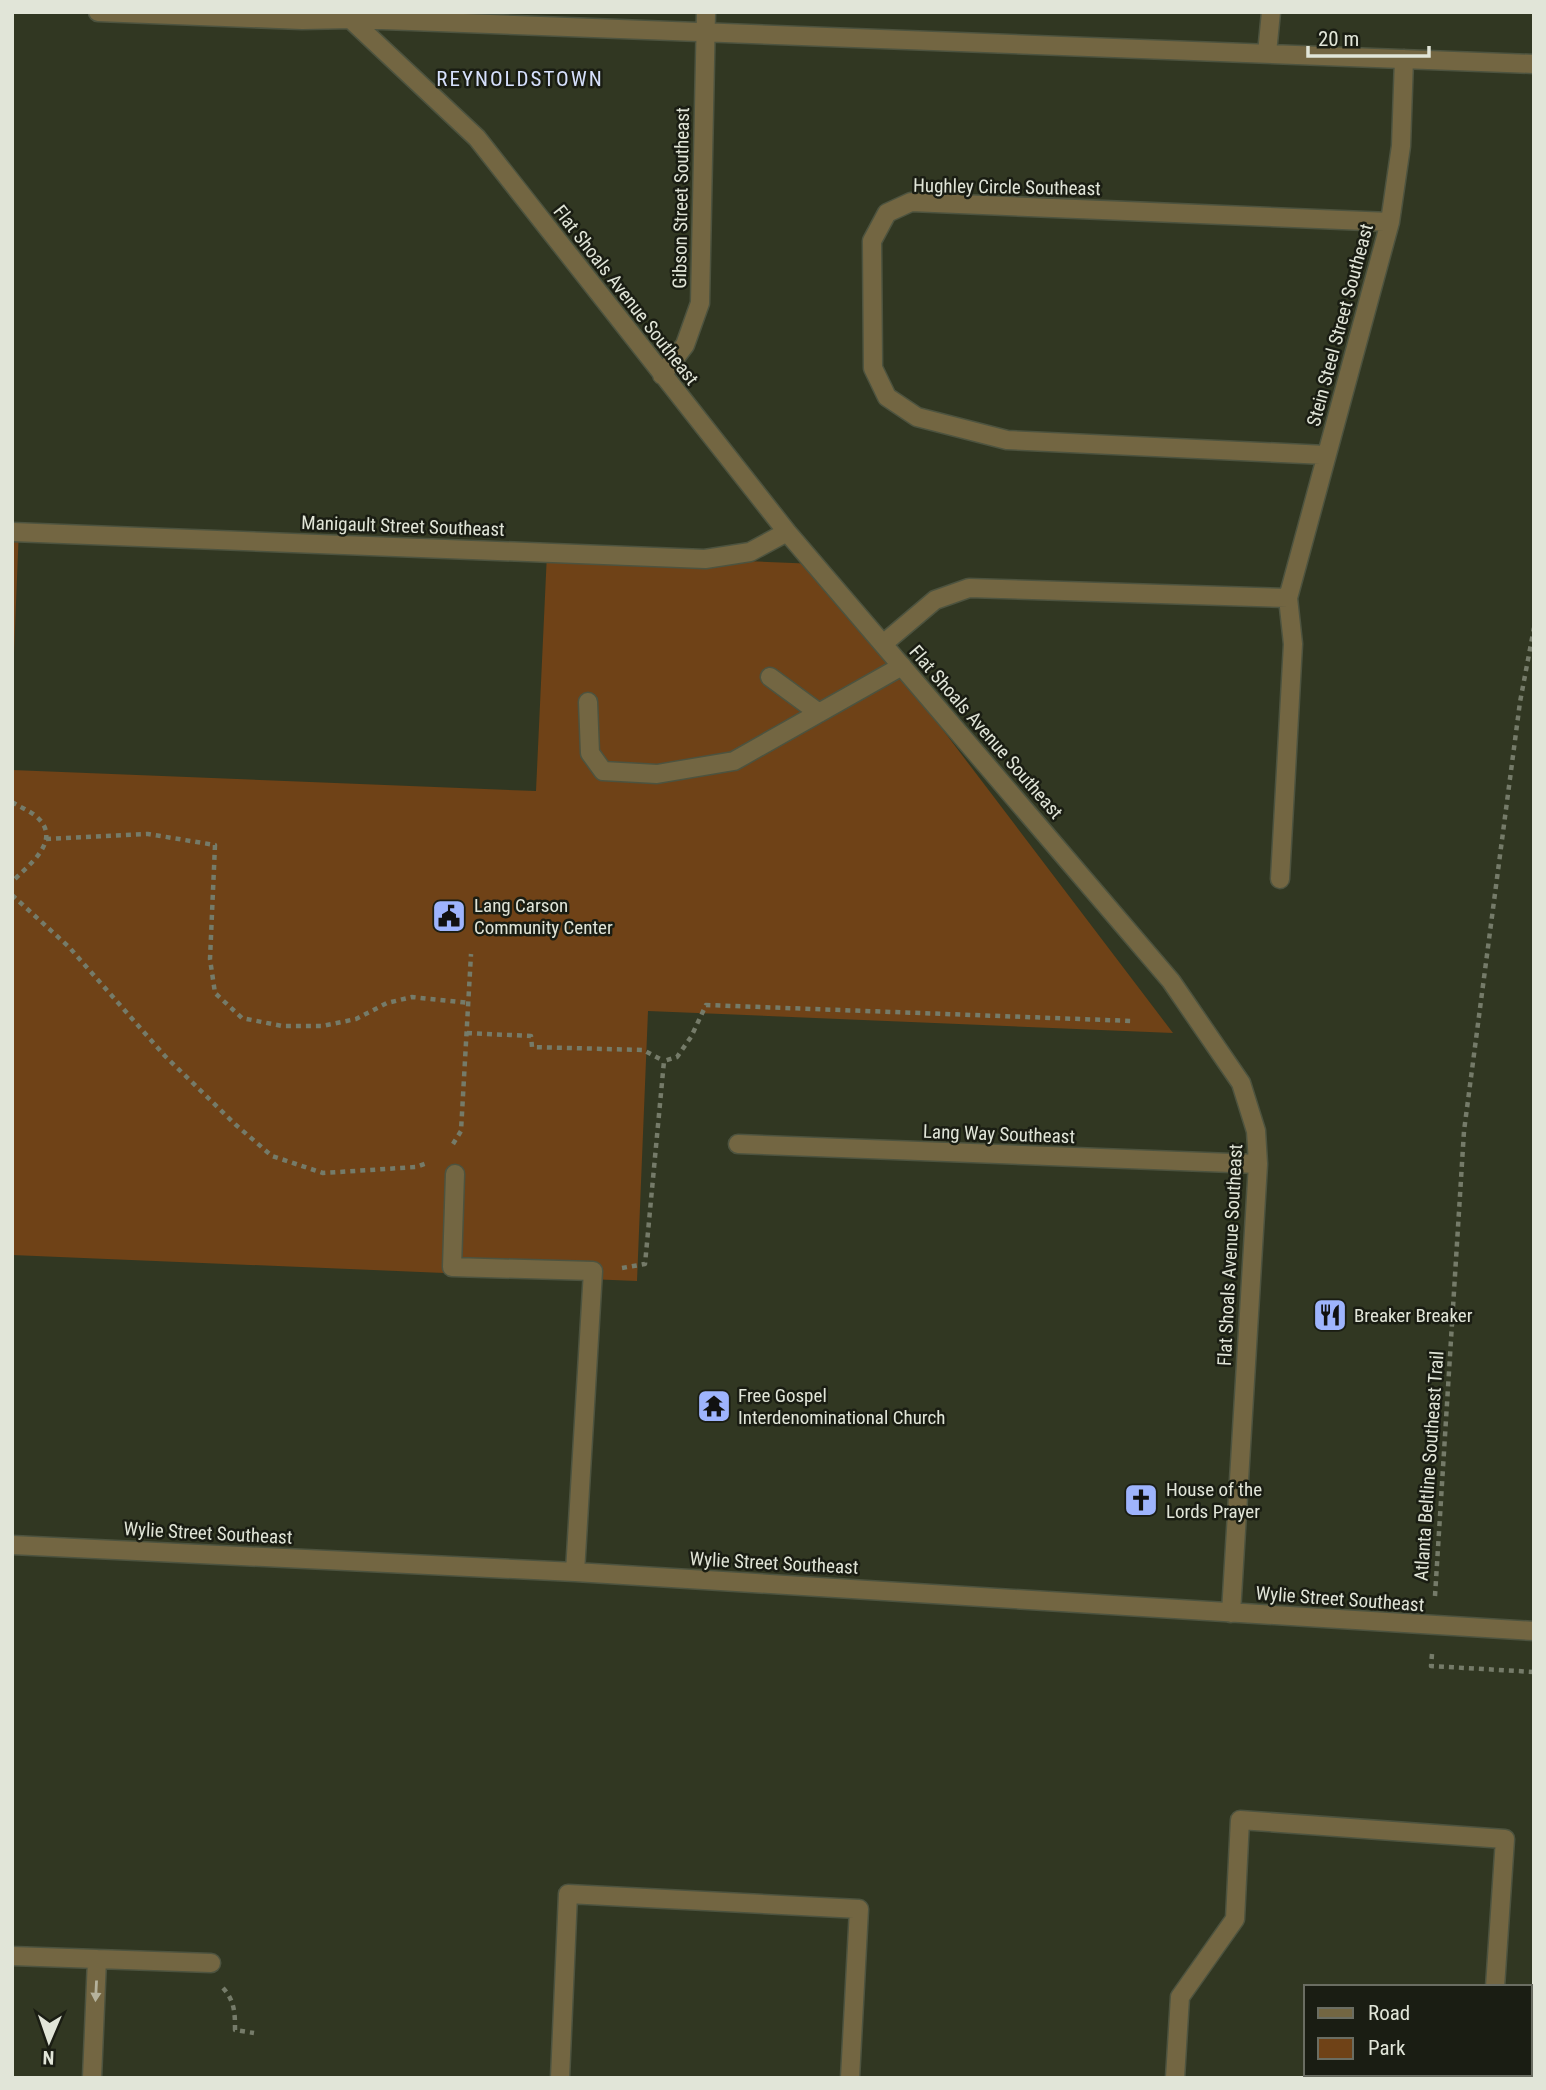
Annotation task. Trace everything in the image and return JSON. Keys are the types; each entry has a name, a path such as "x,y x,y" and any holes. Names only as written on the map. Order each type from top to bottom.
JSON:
{"street":[{"path":"98,12 302,20 347,16 1534,64"},
{"name":"Gibson Street Southeast","path":"662,375 685,345 700,303 706,12"},
{"path":"1267,53 1271,12"},
{"name":"Flat Shoals Avenue Southeast","path":"347,16 477,138 788,532 1171,981 1241,1083 1256,1131 1258,1164 1231,1613"},
{"name":"Stein Steel Street Southeast","path":"1280,879 1293,644 1288,598 1390,222 1401,146 1404,59"},
{"name":"Hughley Circle Southeast","path":"1326,455 1007,439 916,417 887,397 873,368 872,241 887,213 911,202 1390,222"},
{"name":"Manigault Street Southeast","path":"12,532 705,559 750,552 788,532"},
{"path":"883,644 936,600 969,588 1288,598"},
{"path":"588,702 590,753 603,771 657,774 734,761 902,666"},
{"path":"770,677 820,713"},
{"name":"Lang Way Southeast","path":"738,1144 1258,1164"},
{"path":"455,1174 452,1267 593,1271 575,1572"},
{"name":"Wylie Street Southeast","path":"12,1545 575,1572 1534,1631"},
{"path":"1175,2078 1180,1997 1235,1919 1240,1820 1505,1839 1495,1985"},
{"path":"560,2078 568,1894 859,1909 850,2078"},
{"path":"12,1956 211,1963"},
{"path":"92,2078 97,1959"}],"path":[{"name":"Atlanta Beltline Southeast Trail","path":"1435,1594 1464,1131 1520,702 1534,628"},
{"path":"12,802 36,816 45,827 46,839 44,848 12,882"},
{"path":"46,839 148,834 215,845 210,959 215,993 242,1018 282,1026 322,1026 356,1019 387,1003 412,997 468,1003"},
{"path":"12,895 69,947 165,1056 272,1156 323,1173 416,1167 436,1159"},
{"path":"451,1147 461,1131 471,954"},
{"path":"664,1062 677,1056 684,1047 706,1005 1133,1020"},
{"path":"467,1033 531,1036 532,1047 643,1050 664,1062"},
{"path":"593,1271 645,1264 664,1062"},
{"path":"1431,1665 1534,1672"},
{"path":"211,1963 215,1979 227,1992 236,2011 235,2030 254,2033"}],"green space":[{"path":"12,527 19,528 12,703"},
{"path":"547,553 817,564 1173,1033 648,1011 637,1281 12,1255 12,770 536,791"}],"place":[{"name":"Lang Carson Community Center","path":"449,916"},
{"name":"Breaker Breaker","path":"1330,1315"},
{"name":"Free Gospel Interdenominational Church","path":"714,1406"},
{"name":"House of the Lords Prayer","path":"1141,1500"}],"district":[{"name":"REYNOLDSTOWN","path":"520,79"}]}
